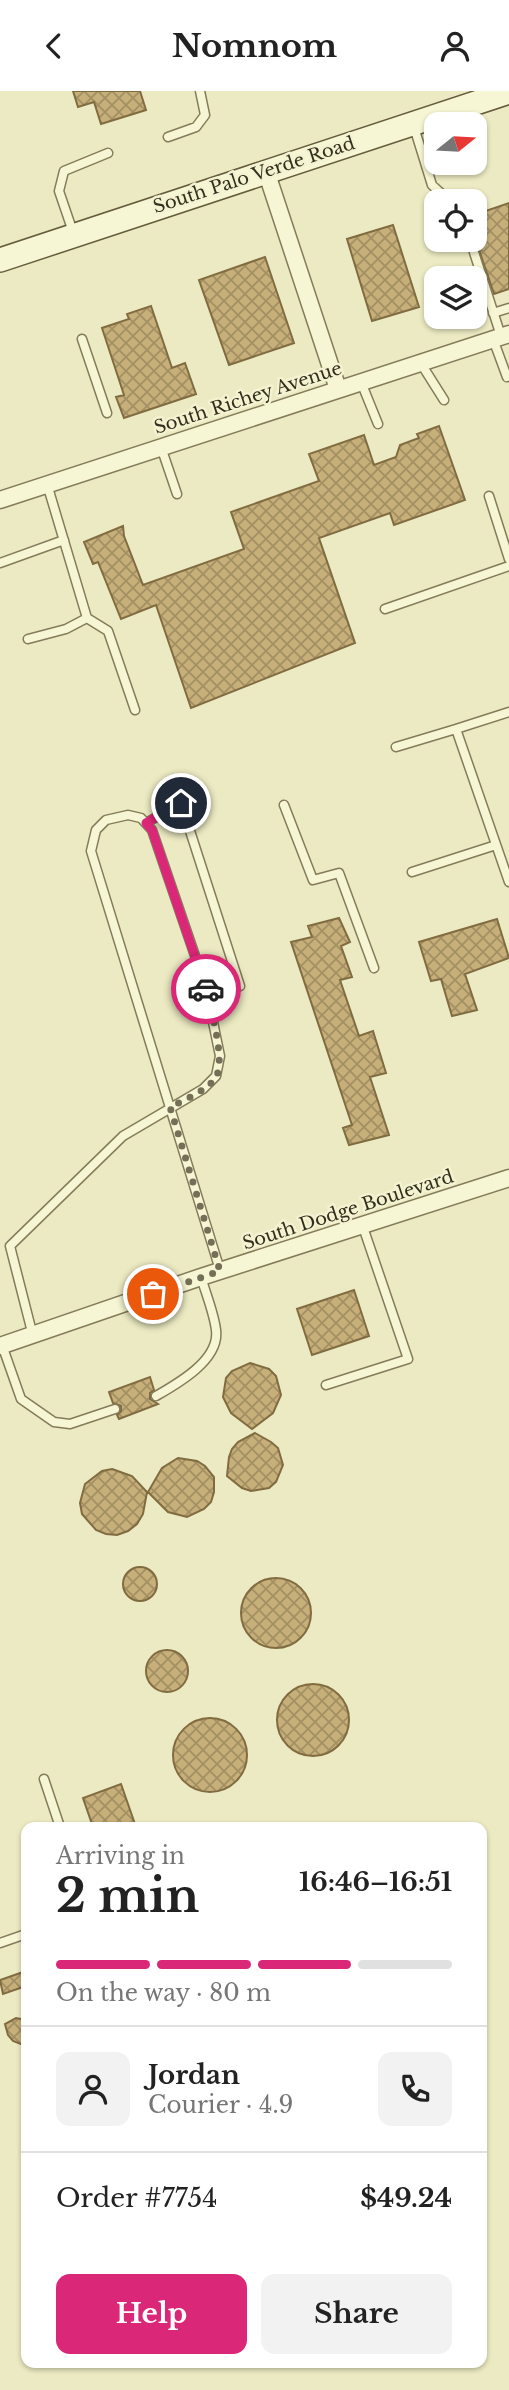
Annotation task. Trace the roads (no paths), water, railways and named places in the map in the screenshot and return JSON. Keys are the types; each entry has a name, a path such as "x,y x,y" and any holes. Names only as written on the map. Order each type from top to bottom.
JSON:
{"main road":[{"name":"South Palo Verde Road","path":"0,260 509,92"}],"street":[{"path":"266,171 338,389"},
{"name":"South Richey Avenue","path":"0,500 501,336"},
{"name":"South Dodge Boulevard","path":"1,1346 201,1277 509,1178"}],"lane":[{"path":"168,137 196,127 205,115 200,91"},
{"path":"413,123 432,185 436,189"},
{"path":"74,235 59,191 64,171 107,153"},
{"path":"474,252 501,336 507,377"},
{"path":"493,313 509,308"},
{"path":"82,339 107,413"},
{"path":"420,362 444,400"},
{"path":"361,382 378,424"},
{"path":"161,447 177,494"},
{"path":"47,484 88,618 108,631 135,709"},
{"path":"489,496 509,559"},
{"path":"0,563 64,540"},
{"path":"385,609 509,566"},
{"path":"28,639 66,629 88,618"},
{"path":"396,747 509,712"},
{"path":"457,729 509,882"},
{"path":"146,823 181,803 240,986 208,997"},
{"path":"284,805 313,880 339,873 374,968"},
{"path":"33,1336 10,1246 123,1136 170,1107 203,1089 216,1076 220,1056 208,997 152,830 141,818 128,815 106,820 96,830 91,851 170,1107 220,1271"},
{"path":"412,873 496,845"},
{"path":"326,1385 408,1359 363,1227"},
{"path":"156,1396 185,1380 211,1353 217,1333 201,1277"},
{"path":"1,1346 21,1399 54,1422 70,1424 115,1409"},
{"path":"44,1779 58,1822"},
{"path":"0,1943 21,1938"}]}
